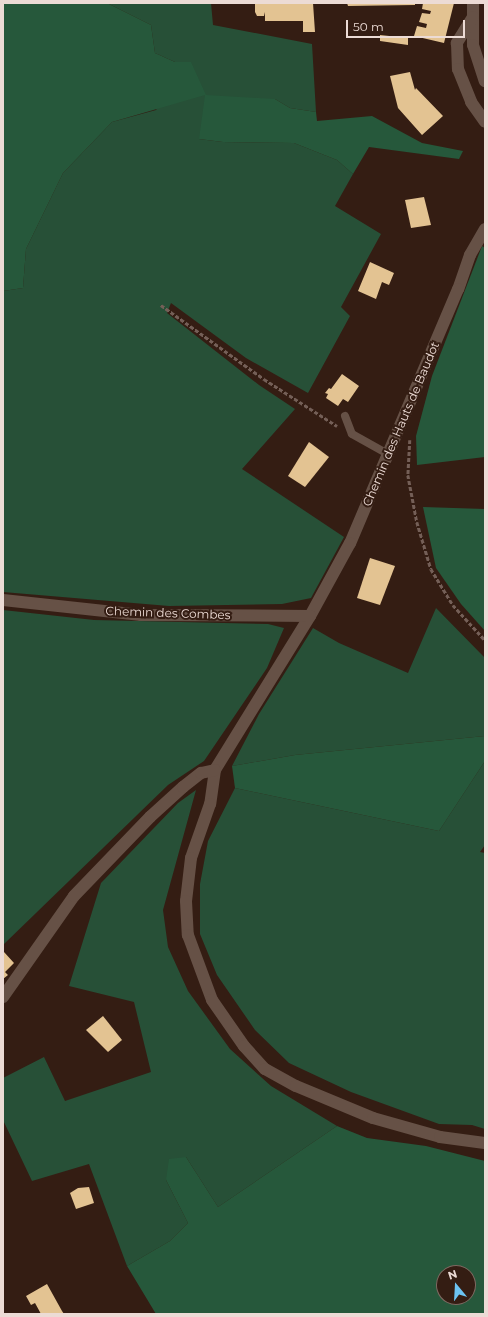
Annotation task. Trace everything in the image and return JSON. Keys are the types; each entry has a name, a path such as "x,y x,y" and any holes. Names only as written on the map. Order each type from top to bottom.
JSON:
{"street":[{"path":"473,3 473,45 485,81"},
{"path":"473,17 457,43 458,69 471,102 485,122"},
{"name":"Chemin des Hauts de Baudot","path":"215,770 310,616 350,543 458,289 470,255 485,229"},
{"name":"Chemin des Combes","path":"3,600 142,615 310,616"},
{"path":"3,997 74,896 150,817 183,787 201,773 215,770 210,804 191,858 186,901 188,935 212,1000 244,1046 265,1069 296,1086 373,1118 440,1137 485,1143"}],"lane":[{"path":"345,416 352,434 388,454"}],"path":[{"path":"161,305 264,379 352,434"},
{"path":"410,437 408,475 416,522 431,569 453,605 485,640"}],"green space":[{"path":"3,3 107,3 151,25 155,53 175,62 191,62 206,95 275,99 290,108 316,112 317,121 372,116 422,143 463,151 459,159 369,147 353,174 337,160 294,143 223,142 199,139 205,95 112,122 63,173 26,249 23,288 3,291"},
{"path":"107,3 211,3 213,25 312,44 316,112 290,108 275,99 199,139 223,142 294,143 337,160 353,174 335,206 381,234 341,307 350,316 308,393 246,358 171,303 167,313 259,385 295,409 242,469 344,537 311,598 282,604 169,606 3,592 3,291 23,288 26,249 63,173 112,122 156,110 191,62 175,62 155,53 151,25"},
{"path":"482,246 485,248 485,457 417,465 416,436 432,376"},
{"path":"423,507 485,509 485,631 461,604 436,568"},
{"path":"436,608 485,658 485,736 295,755 232,766 259,714 313,628 339,643 408,673"},
{"path":"3,610 94,620 268,624 284,628 267,668 204,761 168,785 3,945"},
{"path":"485,736 485,761 439,831 235,788 232,766 295,755"},
{"path":"485,761 485,845 480,852 485,853 485,1129 472,1125 439,1124 351,1092 289,1063 255,1030 217,975 200,934 200,884 208,841 235,788 439,831"},
{"path":"196,790 163,910 168,947 188,991 230,1049 271,1086 337,1126 218,1207 186,1157 166,1180 188,1223 170,1241 127,1266 89,1164 32,1181 3,1120 3,1078 44,1057 65,1101 151,1072 134,1002 69,986 101,883 178,803"},
{"path":"337,1126 367,1138 426,1146 485,1161 485,1314 156,1314 127,1266 170,1241 188,1223 166,1180 169,1159 186,1157 218,1207"}],"building":[{"path":"255,3 313,3 315,32 303,32 303,21 265,21 265,12 264,16 257,16 255,12"},
{"path":"347,3 415,3 415,5 348,6"},
{"path":"423,3 454,3 444,43 414,36 417,26 426,28 427,24 419,22 422,13 430,14 431,11 422,9"},
{"path":"380,35 408,38 408,45 380,41"},
{"path":"410,72 415,90 416,88 443,116 422,135 398,108 390,76"},
{"path":"424,197 431,225 411,228 405,200"},
{"path":"370,262 394,273 389,285 382,282 376,299 358,291"},
{"path":"342,374 359,386 348,402 343,399 338,406 326,398 328,394 325,393 329,388 331,389"},
{"path":"309,442 329,457 305,487 288,476"},
{"path":"370,558 395,566 380,605 357,598"},
{"path":"4,952 14,963 5,972 8,975 3,979"},
{"path":"103,1016 122,1040 108,1052 86,1030"},
{"path":"89,1187 94,1203 76,1209 70,1193 78,1188"},
{"path":"47,1284 64,1314 41,1314 35,1303 31,1305 26,1296"}]}
